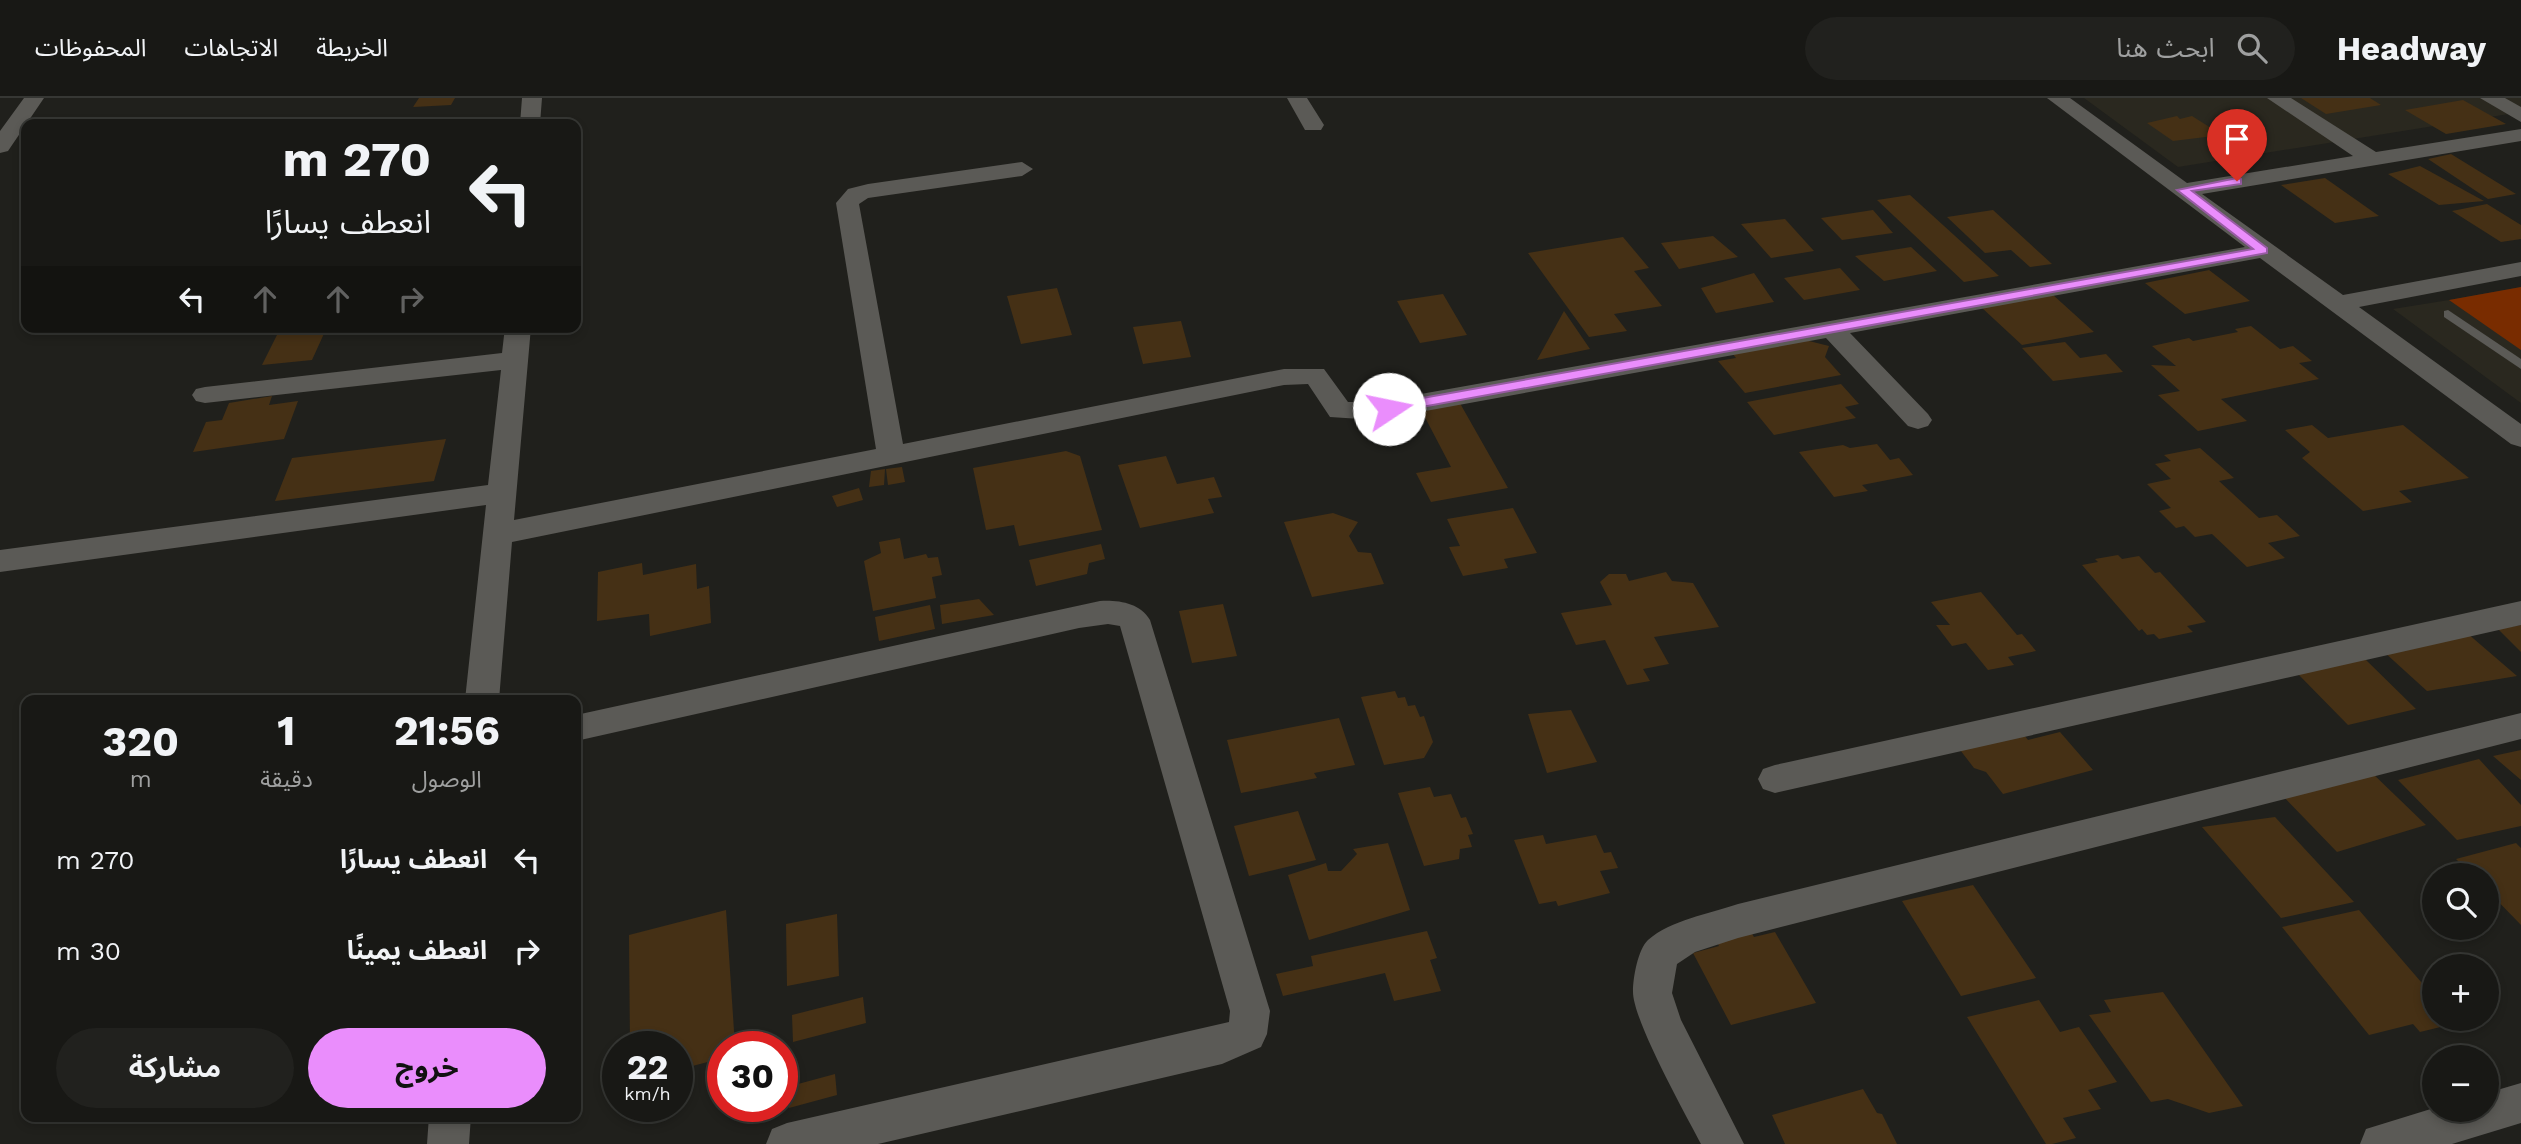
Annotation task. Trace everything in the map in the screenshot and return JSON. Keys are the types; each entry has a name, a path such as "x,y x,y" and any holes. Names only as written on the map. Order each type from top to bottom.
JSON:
{"street":[{"path":"0,146 34,98"},
{"path":"530,119 532,98"},
{"path":"1297,98 1313,125"},
{"path":"2057,98 2521,438"},
{"path":"2277,98 2374,160"},
{"path":"2490,98 2521,116"},
{"path":"2183,190 2521,135"},
{"path":"891,455 847,203 856,194 868,191 1023,169"},
{"path":"498,534 1299,375 1317,377 1340,411 1357,413 2263,251"},
{"path":"2336,304 2521,269"},
{"path":"1832,329 1918,421"},
{"path":"482,695 518,333"},
{"path":"205,395 516,360"},
{"path":"0,561 504,493"},
{"path":"581,727 1093,613 1128,614 1134,620 1250,1011 1247,1034 1222,1045 787,1144"},
{"path":"1775,779 2521,614"},
{"path":"1723,1144 1663,1026 1652,993 1660,954 1683,939 1738,921 2521,726"},
{"path":"2381,1144 2521,1103"},
{"path":"448,1144 450,1122"}],"lane":[{"path":"2448,314 2521,365"}],"shaded area":[{"path":"2084,98 2521,98 2521,112 2178,167"},
{"path":"2521,287 2521,403 2393,309 2449,300"},
{"path":"2521,287 2521,350 2449,300"}],"building":[{"path":"419,98 455,98 451,105 413,107"},
{"path":"2301,98 2370,98 2381,105 2326,114"},
{"path":"2463,100 2506,124 2446,134 2405,110"},
{"path":"2177,116 2180,119 2192,116 2222,135 2173,141 2147,123"},
{"path":"2451,154 2516,194 2488,199 2428,159"},
{"path":"2420,166 2484,201 2439,205 2388,174"},
{"path":"2325,178 2379,216 2335,223 2281,185"},
{"path":"1910,195 1999,276 1964,282 1877,200"},
{"path":"2487,204 2521,225 2521,239 2501,242 2452,211"},
{"path":"1873,210 1893,233 1842,240 1821,218"},
{"path":"1993,210 2052,264 2030,267 2011,250 1985,253 1947,217"},
{"path":"1785,219 1814,251 1771,258 1741,224"},
{"path":"1713,236 1738,257 1679,269 1661,243"},
{"path":"1623,237 1649,268 1634,271 1662,306 1614,314 1627,331 1589,337 1528,253"},
{"path":"1911,247 1937,271 1884,281 1855,256"},
{"path":"1840,268 1860,290 1804,300 1784,278"},
{"path":"2209,270 2250,301 2185,314 2145,283"},
{"path":"1754,273 1774,302 1716,313 1701,288"},
{"path":"1057,288 1072,335 1021,344 1007,296"},
{"path":"1443,294 1467,335 1420,343 1397,301"},
{"path":"2052,294 2094,332 2022,345 1981,307"},
{"path":"1564,311 1590,349 1537,360"},
{"path":"1181,321 1191,357 1143,364 1133,327"},
{"path":"2251,326 2280,349 2293,346 2312,361 2299,363 2319,379 2221,399 2247,421 2198,431 2158,395 2180,391 2151,365 2176,366 2152,346 2238,332 2235,329"},
{"path":"278,333 324,333 312,360 262,365"},
{"path":"1805,340 1829,346 1825,357 1841,375 1745,393 1718,361 1736,358 1732,353"},
{"path":"2065,342 2080,358 2106,354 2123,372 2053,381 2022,348"},
{"path":"1841,384 1859,404 1845,407 1856,418 1774,435 1747,402"},
{"path":"272,396 269,405 298,401 284,439 193,452 206,422 222,420 229,403"},
{"path":"1457,398 1508,488 1431,502 1416,473 1451,467 1418,404"},
{"path":"2312,425 2328,438 2403,425 2469,478 2399,491 2412,502 2363,511 2302,458 2310,452 2285,430"},
{"path":"446,439 434,481 275,501 292,458"},
{"path":"1877,444 1890,460 1899,458 1913,475 1862,485 1868,491 1834,497 1799,452 1843,445 1850,448"},
{"path":"2200,448 2234,478 2219,481 2259,518 2277,515 2300,536 2268,543 2285,558 2247,567 2212,534 2195,537 2184,526 2176,528 2159,511 2171,508 2147,484 2171,479 2155,464 2171,461 2164,455"},
{"path":"1066,451 1080,456 1102,530 1019,546 1014,525 986,530 973,468"},
{"path":"1166,456 1177,484 1214,477 1222,497 1208,499 1214,513 1140,528 1118,465"},
{"path":"902,467 905,482 888,485 886,469"},
{"path":"885,469 884,485 869,487 871,471"},
{"path":"859,488 863,500 837,507 832,496"},
{"path":"1513,508 1537,553 1504,559 1508,568 1463,576 1449,547 1460,546 1447,519"},
{"path":"1333,513 1358,522 1349,536 1358,552 1371,553 1384,584 1312,597 1284,522"},
{"path":"900,538 904,559 926,554 928,558 938,557 942,575 932,577 936,598 873,611 864,561 881,553 879,542"},
{"path":"1101,544 1105,559 1089,563 1087,574 1036,586 1029,560"},
{"path":"2118,555 2122,559 2139,556 2155,573 2160,572 2206,622 2187,626 2193,632 2159,639 2154,634 2147,635 2142,629 2139,631 2082,565 2098,562 2095,559"},
{"path":"642,563 643,575 696,564 697,589 709,586 711,623 650,636 649,614 597,621 598,572"},
{"path":"1666,572 1672,581 1693,583 1719,627 1654,637 1669,664 1643,669 1650,681 1627,685 1605,640 1576,645 1561,613 1612,605 1600,582 1609,574 1626,574 1629,581"},
{"path":"1981,592 2017,635 2022,634 2036,651 2008,657 2014,665 1988,670 1966,643 1952,646 1936,625 1950,625 1931,602"},
{"path":"979,599 994,615 942,624 940,605"},
{"path":"1223,604 1237,656 1192,663 1179,611"},
{"path":"930,605 935,629 879,641 875,617"},
{"path":"2521,625 2521,652 2498,629"},
{"path":"2467,633 2517,676 2427,691 2383,651"},
{"path":"2365,659 2416,709 2348,725 2298,674"},
{"path":"1395,691 1398,698 1405,697 1408,706 1415,705 1420,717 1424,716 1433,742 1424,758 1384,765 1361,697"},
{"path":"1571,710 1597,762 1547,773 1528,714"},
{"path":"1339,718 1355,765 1314,773 1317,778 1241,793 1227,740"},
{"path":"2020,730 2028,740 2060,732 2093,770 2003,794 1986,772 1974,768 1957,746"},
{"path":"2521,750 2521,780 2493,756"},
{"path":"2479,759 2521,805 2521,826 2457,840 2398,780"},
{"path":"2369,770 2426,825 2337,852 2282,795"},
{"path":"1430,787 1434,797 1451,794 1461,818 1466,817 1473,834 1468,835 1472,847 1460,849 1459,859 1424,866 1398,793"},
{"path":"1298,811 1316,860 1249,876 1234,826"},
{"path":"2275,817 2354,902 2281,918 2202,827"},
{"path":"1543,835 1546,844 1596,835 1604,853 1611,852 1618,868 1600,871 1610,893 1558,906 1556,901 1539,904 1514,840"},
{"path":"1388,843 1410,910 1309,940 1288,875 1326,863 1328,871 1341,871 1357,854 1353,849"},
{"path":"2516,843 2521,848 2521,925 2499,902 2499,863 2460,863 2456,859"},
{"path":"1973,885 2036,978 1961,996 1902,901"},
{"path":"726,910 734,1031 707,1031 707,1062 693,1066 693,1031 630,1031 629,935"},
{"path":"2359,910 2422,983 2422,1031 2424,1031 2420,1032 2413,1024 2369,1035 2282,927"},
{"path":"837,914 839,976 787,986 786,924"},
{"path":"1427,931 1437,958 1430,960 1441,991 1394,1001 1385,973 1283,996 1276,974 1313,966 1311,956"},
{"path":"1751,932 1754,937 1775,932 1816,1003 1731,1025 1693,953 1719,946 1716,940"},
{"path":"2163,992 2243,1106 2209,1113 2168,1099 2151,1102 2089,1015 2111,1012 2104,1000"},
{"path":"863,997 866,1023 798,1041 798,1031 793,1031 792,1015"},
{"path":"2039,1000 2060,1032 2079,1027 2117,1082 2088,1090 2101,1109 2063,1118 2076,1138 2052,1144 2046,1144 1967,1017"},
{"path":"835,1074 837,1095 798,1106 798,1084"},
{"path":"1863,1089 1877,1113 1882,1114 1897,1144 1785,1144 1772,1115"}],"route":[{"path":"1389,409 2263,251 2183,190 2237,181"}]}
